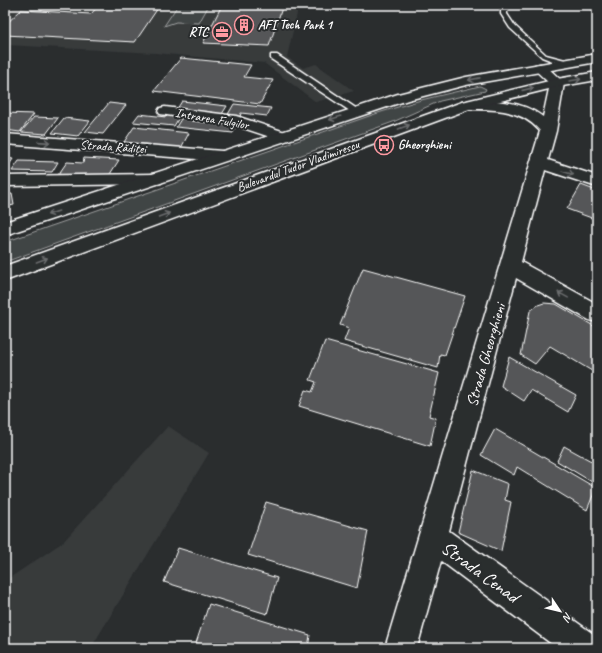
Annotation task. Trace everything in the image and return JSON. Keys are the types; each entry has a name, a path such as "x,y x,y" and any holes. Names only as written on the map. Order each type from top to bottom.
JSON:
{"street":[{"name":"Bulevardul Tudor Vladimirescu","path":"5,230 356,111 436,88 542,62 566,63 597,58"},
{"path":"542,62 557,83"},
{"name":"Bulevardul Tudor Vladimirescu","path":"5,274 468,105 557,83 596,77"},
{"name":"Strada Gheorghieni","path":"402,648 540,163 557,83"},
{"path":"468,105 497,105 523,110 535,117 548,131"},
{"name":"Intrarea Fulgilor","path":"165,111 236,121 282,136"},
{"name":"Strada Rădiței","path":"5,139 222,156"},
{"path":"5,181 78,180 162,176 177,168 180,164 180,160 176,155 169,152"},
{"path":"540,163 597,182"},
{"path":"78,180 92,186 94,191 90,197 78,205"},
{"path":"511,266 597,314"},
{"name":"Strada Cenad","path":"434,538 584,648"}],"lane":[{"path":"504,5 504,14 512,27 542,62"},
{"path":"274,57 356,111"}],"shaded area":[{"path":"16,5 53,7 55,5 299,5 287,57 303,68 316,64 354,91 316,102 264,63 155,53 5,45 5,15"},
{"path":"178,5 209,5 199,23 176,22 164,26"},
{"path":"480,86 486,89 485,91 440,101 393,122 5,262 5,242 378,113 421,100"},
{"path":"168,426 209,453 91,648 5,648 5,581 63,542"}],"building":[{"path":"99,5 160,5 135,42 5,35 5,25 21,10 91,14"},
{"name":"AFI Tech Park 1","path":"222,5 283,5 269,46 203,43"},
{"path":"181,58 251,65 244,77 273,80 260,104 154,91"},
{"path":"182,101 227,106 222,114 177,109"},
{"path":"109,103 126,105 103,134 85,132"},
{"path":"234,104 271,108 267,116 241,113 240,117 227,116"},
{"path":"5,113 34,114 20,132 5,130"},
{"path":"139,114 166,117 168,115 180,116 174,126 133,122"},
{"path":"183,116 193,117 191,121 212,123 214,120 238,122 233,133 176,127"},
{"path":"34,117 58,118 46,134 21,132"},
{"path":"64,118 90,121 78,136 52,133"},
{"path":"134,127 189,133 181,148 124,142"},
{"path":"5,158 13,159 5,171"},
{"path":"84,158 119,160 110,174 99,177 58,175 67,162 83,163"},
{"path":"19,161 58,162 52,172 12,171"},
{"path":"581,185 597,191 597,220 567,209"},
{"path":"5,194 12,194 14,205 5,207"},
{"path":"363,268 465,296 445,355 440,354 438,368 344,341 349,328 340,325"},
{"path":"544,303 556,304 597,328 597,374 550,346 535,364 521,355 530,311 538,305"},
{"path":"325,341 439,373 429,416 436,418 430,446 299,406 305,390 312,392 316,382 310,380"},
{"path":"509,357 576,395 568,412 531,390 524,401 501,386"},
{"path":"495,429 596,488 587,510 517,467 514,475 481,455"},
{"path":"564,446 593,462 595,456 597,457 597,485 557,461"},
{"path":"473,470 508,484 505,500 511,502 501,551 458,532"},
{"path":"266,502 368,531 357,588 248,555"},
{"path":"178,548 277,578 267,614 164,582"},
{"path":"597,563 597,578 592,575"},
{"path":"209,604 310,635 308,648 213,648 196,643"}],"place":[{"name":"AFI Tech Park 1","path":"244,25"},
{"name":"RTC","path":"222,32"},
{"name":"Gheorghieni","path":"384,145"}]}
